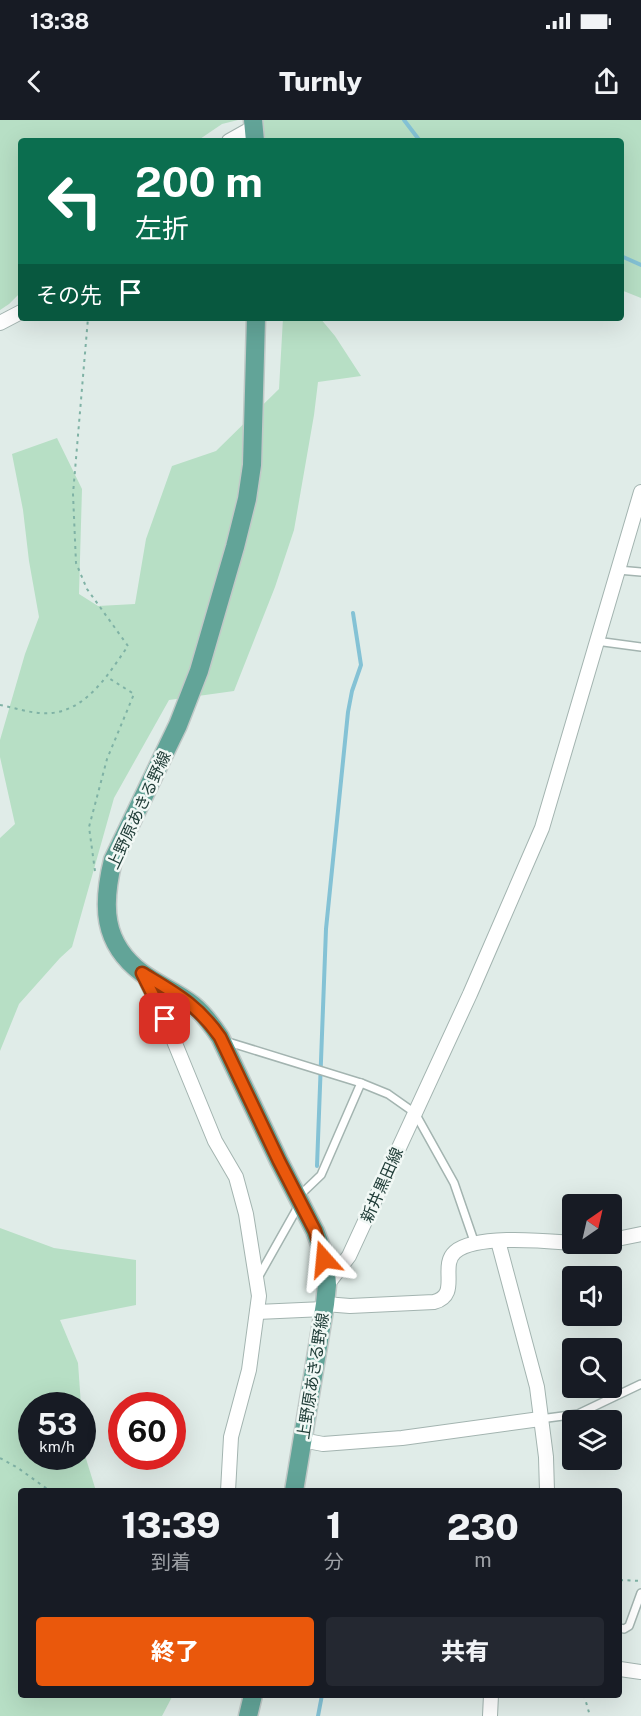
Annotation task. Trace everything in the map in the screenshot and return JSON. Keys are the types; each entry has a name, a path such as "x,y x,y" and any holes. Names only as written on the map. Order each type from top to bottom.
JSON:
{"main road":[{"name":"上野原あきる野線","path":"256,321 252,465 247,499 235,547 199,671 182,714 113,860 106,899 114,941 122,955 142,973 193,1005 208,1020 222,1040 322,1250 327,1285 294,1488"},
{"path":"248,1716 252,1698"}],"street":[{"path":"235,138 254,129"},
{"path":"0,323 18,314"},
{"path":"596,641 641,492"},
{"name":"新井黒田線","path":"327,1285 349,1256 470,994 542,828 596,641"},
{"path":"142,973 165,1019 215,1141 236,1177 246,1214 259,1296 249,1370 231,1437 228,1488"},
{"path":"622,1238 641,1234"},
{"path":"257,1312 324,1306 434,1302 442,1300 447,1294 452,1256 460,1248 475,1244 524,1239 562,1242"},
{"path":"498,1241 537,1387 546,1457 547,1488"},
{"path":"302,1440 323,1444 381,1440 540,1419"},
{"path":"622,1669 641,1672"},
{"path":"490,1716 491,1698"}],"lane":[{"path":"618,570 641,572"},
{"path":"596,641 641,647"},
{"path":"222,1040 361,1083 388,1094 415,1113 454,1184 475,1244"},
{"path":"256,1281 299,1199 321,1175 361,1083"},
{"path":"540,1419 578,1414 641,1384"},
{"path":"622,1628 629,1626 641,1593"}],"path":[{"path":"0,705 36,713 52,713 71,707 86,698 107,677 128,646 87,589 76,563 73,494 88,321"},
{"path":"96,877 89,827 107,759 134,694 107,677"},
{"path":"0,1458 46,1488"},
{"path":"622,1580 641,1581"},
{"path":"585,1698 590,1716"}],"green space":[{"path":"0,120 238,120 222,124 201,138 18,138 18,295 0,310"},
{"path":"259,120 641,120 641,298 624,291 624,138 263,138"},
{"path":"283,321 322,321 361,376 318,382 294,530 275,587 234,691 169,700 114,798 72,947 19,1004 0,1051 0,838 15,824 0,757 0,740 25,654 39,617 12,454 57,438 82,489 79,594 98,606 135,604 146,539 172,466 216,451 279,389"},
{"path":"0,1228 54,1248 136,1260 136,1305 60,1320 78,1363 80,1392 18,1392 18,1470 90,1470 95,1488 18,1488 18,1698 171,1698 162,1716 0,1716"}],"waterway":[{"path":"404,120 418,138"},
{"path":"624,257 641,265"},
{"path":"317,1166 326,929 348,712 361,665 353,613"},
{"path":"318,1716 321,1698"}],"route":[{"path":"165,1019 142,973 193,1005 220,1037 315,1231 324,1259"}]}
